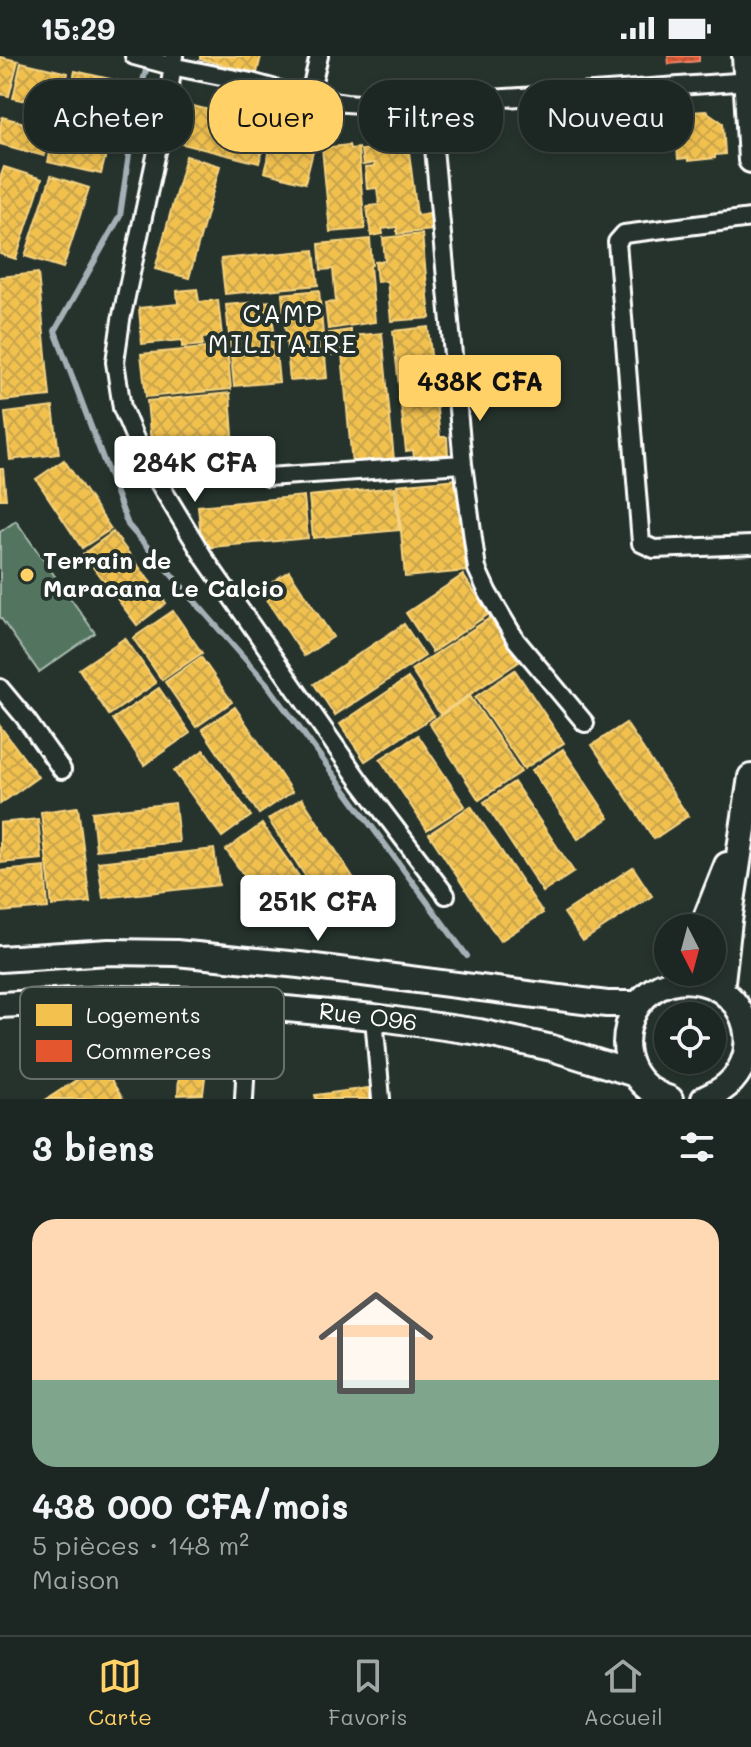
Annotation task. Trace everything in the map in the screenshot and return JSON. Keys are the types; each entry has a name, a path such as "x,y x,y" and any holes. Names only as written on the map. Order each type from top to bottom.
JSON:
{"main road":[{"path":"745,56 749,82 751,160"},
{"path":"704,1099 717,1094 745,1072 748,1042 746,1027 735,999 729,921 751,777"},
{"path":"707,914 745,814"},
{"name":"Rue O96","path":"0,959 109,952 176,953 299,965 607,1004 638,1004"},
{"path":"652,1091 629,1061 625,1046 626,1031 638,1004 660,986"},
{"path":"713,986 735,999"},
{"name":"Rue O96","path":"0,1005 20,1004"},
{"name":"Rue O96","path":"284,1008 479,1032 552,1048 652,1091"}],"street":[{"path":"134,56 172,61 243,80"},
{"path":"313,80 319,56"},
{"path":"172,61 168,100 121,320 115,362 122,408 142,455 205,559 361,783 446,895"},
{"path":"503,99 749,82"},
{"path":"434,152 463,464 477,569 516,640 585,723"},
{"path":"751,218 624,234 617,242 641,543 654,549 751,545"},
{"path":"267,477 463,464"},
{"path":"0,688 62,770"},
{"path":"374,1017 381,1099"},
{"path":"244,1099 245,1079"}],"green space":[{"name":"Terrain de Maracana Le Calcio","path":"16,521 95,633 39,672 0,617 0,532"}],"building: Logements":[{"path":"200,56 261,56 257,73 200,59"},
{"path":"0,57 18,61 9,96 0,94"},
{"path":"21,62 68,73 66,80 24,80 24,100 13,98"},
{"path":"75,71 114,80 73,80"},
{"path":"193,106 209,110 209,150 193,146"},
{"path":"706,111 723,123 725,154 688,161 688,158 678,159 677,152 693,152 693,112"},
{"path":"2,117 24,123 24,151 0,144"},
{"path":"343,146 358,148 365,229 330,232 322,152 343,152"},
{"path":"50,152 106,152 101,174 48,162"},
{"path":"215,152 262,152 259,163"},
{"path":"269,152 313,152 305,183 264,172"},
{"path":"361,152 409,152 417,215 430,213 432,230 397,234 397,227 382,229 383,234 371,236 367,206 379,205 377,188 367,189 365,168 374,167 374,163 363,165"},
{"path":"186,156 220,166 189,278 155,269"},
{"path":"4,167 42,179 16,259 0,254 0,178"},
{"path":"51,176 89,188 63,268 25,256"},
{"path":"422,234 430,318 391,321 387,281 377,282 375,262 385,261 383,238"},
{"path":"370,239 375,322 328,329 325,303 336,302 333,269 321,270 319,244"},
{"path":"314,250 318,285 225,294 221,259"},
{"path":"38,273 50,396 1,401 0,277"},
{"path":"197,289 199,302 218,300 222,336 202,338 203,345 182,347 182,340 142,344 139,308 178,304 177,291"},
{"path":"319,290 327,378 290,381 282,294"},
{"path":"271,301 279,382 234,386 226,305"},
{"path":"428,327 440,437 447,437 448,454 414,457 413,450 406,451 393,331"},
{"path":"351,330 351,336 382,333 394,460 352,464 342,354 331,355 329,333"},
{"path":"227,346 231,389 146,397 141,354"},
{"path":"230,393 233,436 151,443 147,401"},
{"path":"53,407 59,454 10,460 5,413"},
{"path":"64,460 111,529 82,548 36,479"},
{"path":"0,469 3,469 6,499 0,499"},
{"path":"457,479 466,571 405,577 397,485"},
{"path":"395,487 399,530 313,538 309,496"},
{"path":"304,496 308,538 202,548 198,506"},
{"path":"113,532 166,603 137,625 83,554"},
{"path":"289,571 333,637 304,656 260,590"},
{"path":"463,575 489,614 432,652 406,613"},
{"path":"173,611 202,653 162,680 133,638"},
{"path":"490,618 519,662 440,714 411,670"},
{"path":"404,624 425,656 335,715 314,684"},
{"path":"125,638 156,683 109,715 79,669"},
{"path":"201,657 232,702 196,727 165,682"},
{"path":"515,670 564,743 524,769 475,697"},
{"path":"408,678 434,716 365,761 340,724"},
{"path":"159,688 190,733 144,765 113,719"},
{"path":"470,696 521,772 479,800 429,723"},
{"path":"235,707 292,792 259,814 202,729"},
{"path":"626,723 688,816 654,839 592,745"},
{"path":"0,726 38,777 0,804"},
{"path":"418,735 465,806 427,830 380,759"},
{"path":"563,749 609,818 578,839 532,770"},
{"path":"204,750 251,816 222,837 174,771"},
{"path":"514,782 574,872 543,892 484,802"},
{"path":"302,798 367,899 334,920 268,819"},
{"path":"175,803 179,842 96,850 92,812"},
{"path":"471,806 543,913 500,941 429,834"},
{"path":"78,807 90,902 52,906 41,812"},
{"path":"38,819 42,859 0,863 0,823"},
{"path":"262,824 313,896 276,921 226,850"},
{"path":"214,849 219,885 103,898 98,862"},
{"path":"45,867 48,908 0,912 0,871"},
{"path":"633,867 652,896 583,941 564,913"},
{"path":"78,1079 110,1079 123,1099 47,1099"},
{"path":"179,1079 205,1079 203,1094 178,1095"},
{"path":"369,1088 370,1099 316,1099 315,1095"}],"building: Commerces":[{"path":"668,56 699,56 699,61 669,64"}],"waterway":[{"path":"148,63 136,106 120,216 55,331 128,525 267,684 467,956"}],"place":[{"name":"Terrain de Maracana Le Calcio","path":"27,575"}],"district":[{"name":"CAMP MILITAIRE","path":"283,329"}]}
